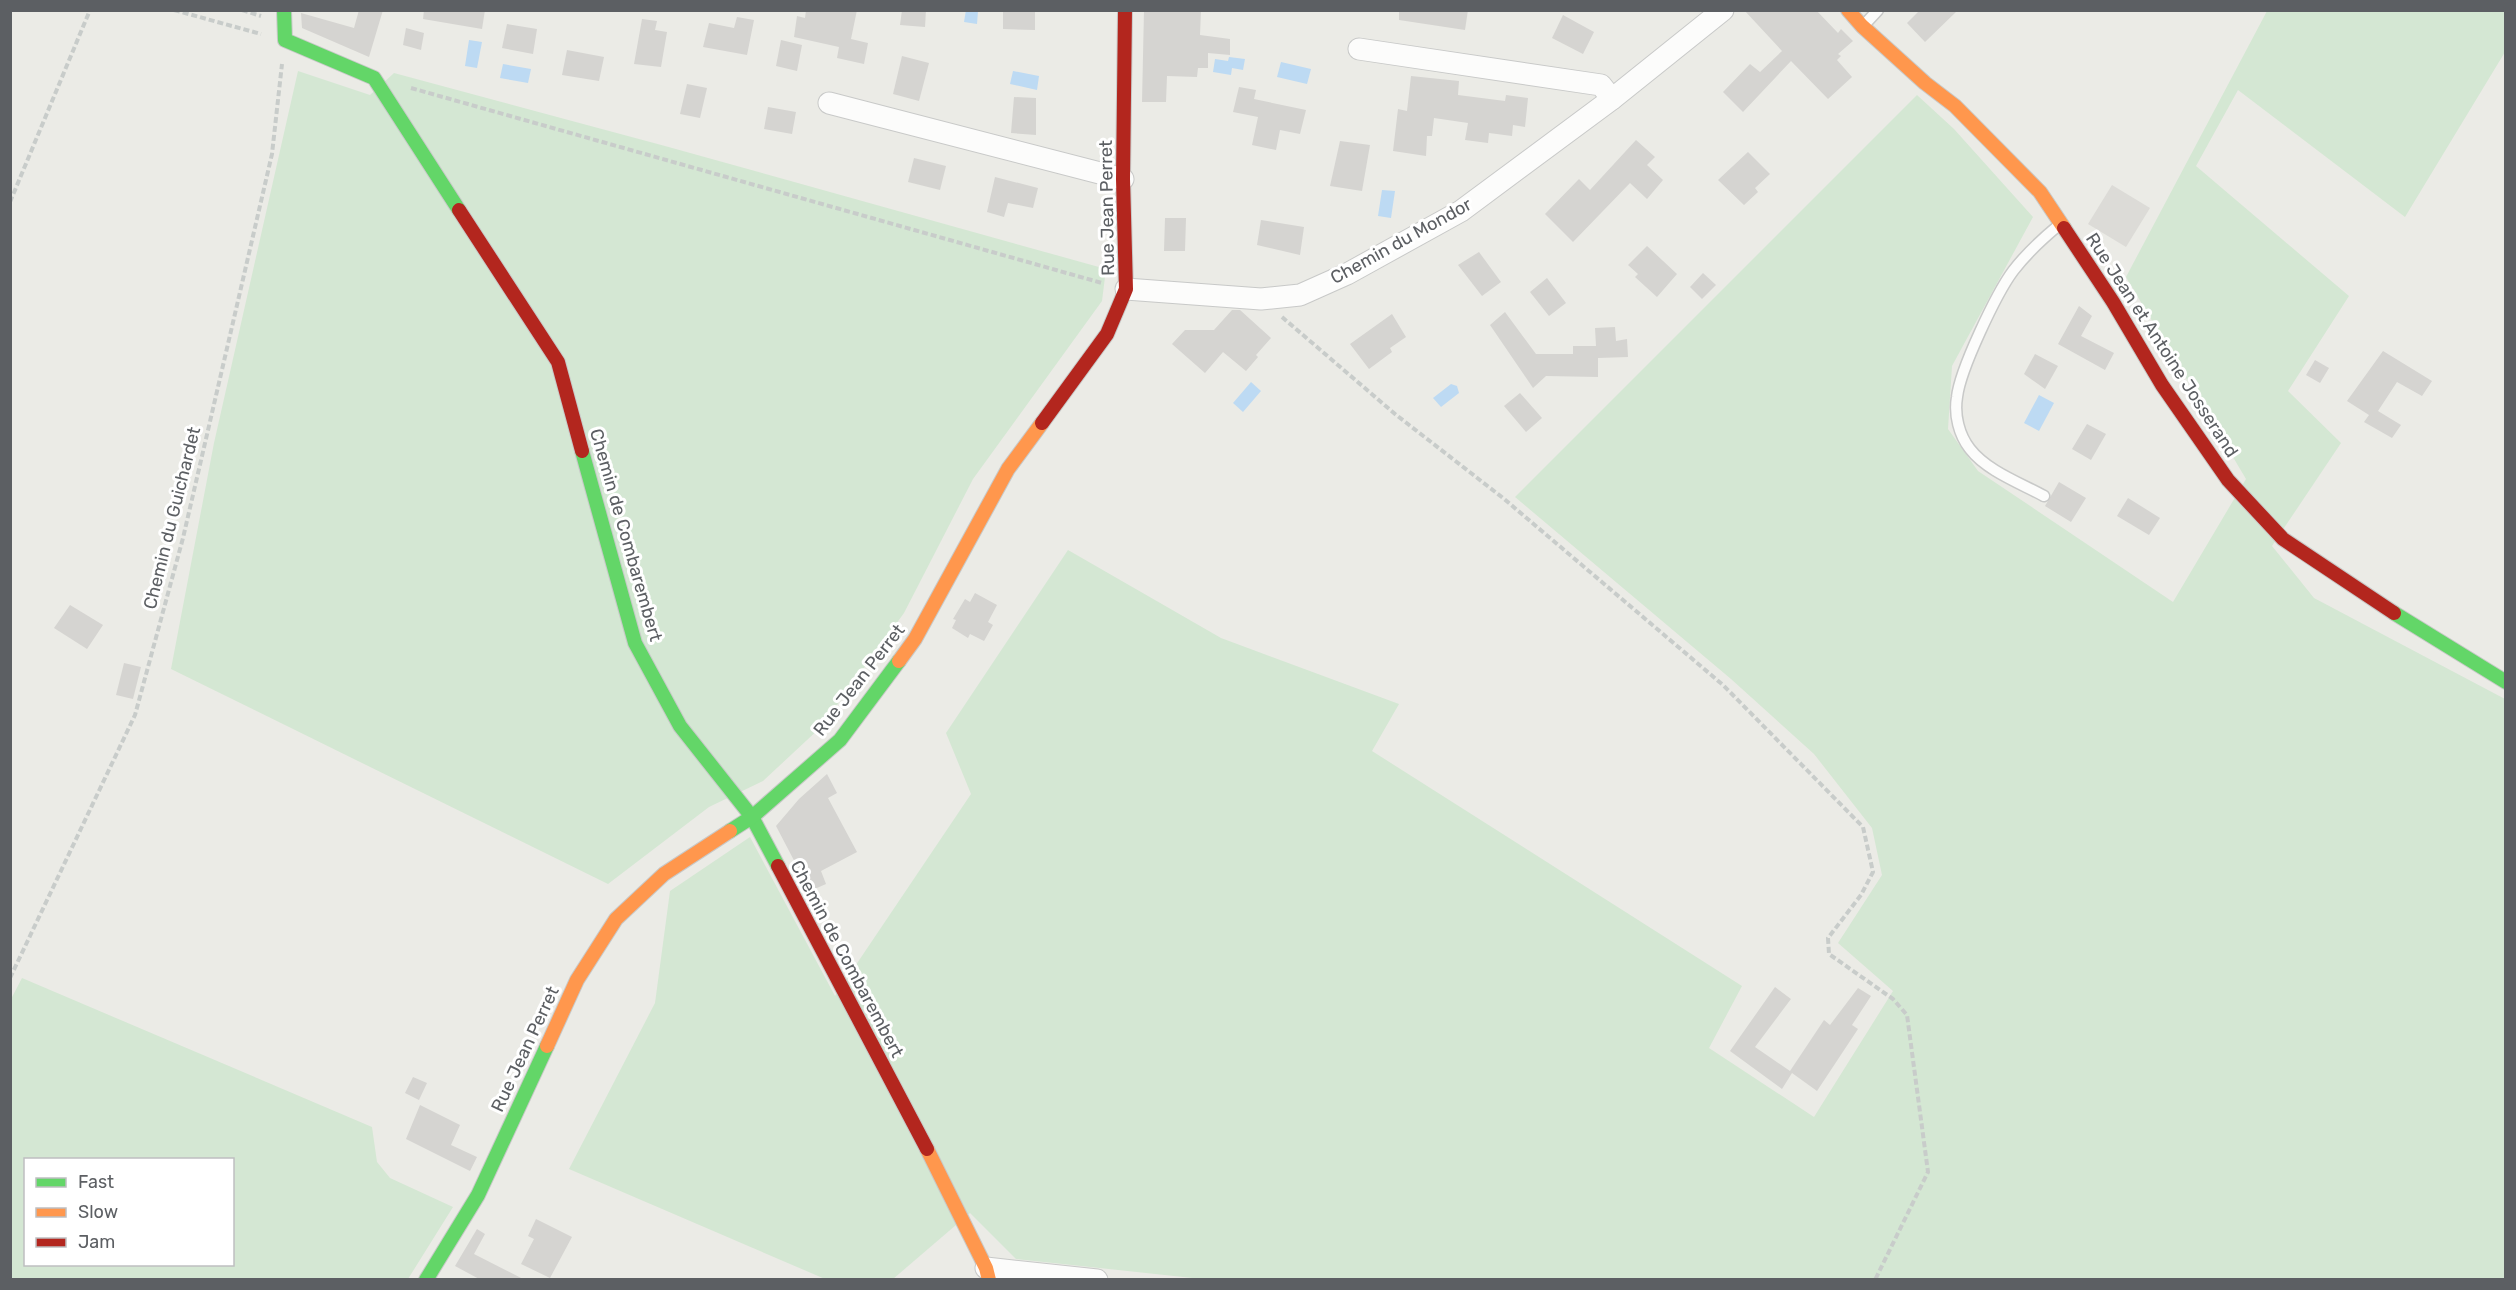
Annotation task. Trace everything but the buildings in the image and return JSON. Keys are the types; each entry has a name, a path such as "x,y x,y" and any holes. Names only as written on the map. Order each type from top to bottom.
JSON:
{"street":[{"path":"284,10 285,40"},
{"name":"Rue Jean Perret","path":"426,1280 478,1195 577,980 616,919 664,874 752,817 840,740 915,639 1008,469 1107,334 1126,289 1123,179 1125,10"},
{"name":"Chemin du Mondor","path":"1126,289 1261,298 1300,295 1347,274 1461,211 1612,99 1723,10"},
{"name":"Rue Jean et Antoine Josserand","path":"1848,10 1862,26 1955,106 2040,192 2113,302 2162,385 2228,480 2283,539 2414,627 2505,682"},
{"name":"Chemin de Combarembert","path":"285,40 374,78 558,363 635,643 680,726 752,817 951,1195 988,1274"},
{"path":"1359,48 1601,85 1612,99"},
{"path":"829,103 1123,179"},
{"path":"988,1274 1097,1280"}],"lane":[{"path":"1862,26 1878,10"},
{"path":"2044,496 1995,470 1970,450 1958,428 1956,397 1967,363 2012,273 2043,238 2061,223"}],"path":[{"path":"10,202 90,10"},
{"path":"174,10 285,40"},
{"name":"Chemin du Guichardet","path":"10,978 135,715 183,538 272,154 285,40"},
{"path":"408,88 1126,289"},
{"path":"1261,298 1395,414 1503,498 1723,685 1863,827 1873,872 1861,895 1828,938 1829,954 1893,999 1907,1015 1928,1172 1875,1280"}],"shaded area":[{"path":"2112,185 2150,208 2126,247 2088,224"}],"green space":[{"path":"2267,11 2505,11 2505,52 2405,217 2238,90 2196,166 2349,296 2288,391 2341,443 2272,546 2314,598 2505,699 2505,1279 1211,1280 1016,1259 970,1213 893,1279 825,1279 569,1169 655,1003 670,891 750,837 835,996 971,794 946,733 1068,550 1221,638 1399,704 1372,751 1742,986 1709,1048 1814,1117 1893,991 1838,943 1882,875 1872,828 1814,754 1731,679 1515,497 1917,95 1954,129 2033,217 1952,366 1948,429 1978,471 2173,602 2246,479 2126,277"},
{"path":"298,71 370,95 394,73 1106,269 1102,301 973,479 904,613 821,727 763,781 709,807 608,884 171,669 214,443"},
{"path":"22,978 372,1127 377,1162 390,1178 453,1207 408,1279 11,1279 10,1001"}],"water":[{"path":"966,10 978,11 977,24 964,22"},
{"path":"469,40 482,42 477,68 465,66"},
{"path":"1229,57 1245,59 1243,70 1232,68 1231,75 1213,72 1215,59 1228,61"},
{"path":"1281,62 1311,69 1307,84 1277,77"},
{"path":"503,64 531,69 528,83 500,78"},
{"path":"1013,71 1039,76 1037,90 1010,84"},
{"path":"1382,190 1395,191 1391,218 1378,216"},
{"path":"1251,382 1261,391 1243,412 1233,403"},
{"path":"1451,384 1457,386 1459,393 1441,407 1433,398"},
{"path":"2039,395 2054,403 2039,431 2024,423"}],"traffic: fast":[{"path":"284,10 285,40 374,78 459,210"},
{"path":"582,451 635,643 680,726 752,817 778,866"},
{"path":"2394,613 2506,682"},
{"path":"730,831 752,817 840,740 899,661"},
{"path":"426,1280 478,1195 547,1046"}],"traffic: slow":[{"path":"1848,10 1862,26 1925,83 1955,106 2040,192 2064,228"},
{"path":"899,661 915,639 1008,469 1042,423"},
{"path":"547,1046 577,980 616,919 664,874 730,831"},
{"path":"927,1149 986,1268 989,1280"}],"traffic: jam":[{"path":"1042,423 1107,334 1126,289 1123,179 1125,10"},
{"path":"459,210 558,362 582,451"},
{"path":"2064,228 2113,302 2162,385 2228,480 2283,539 2394,613"},
{"path":"778,866 927,1149"}]}
